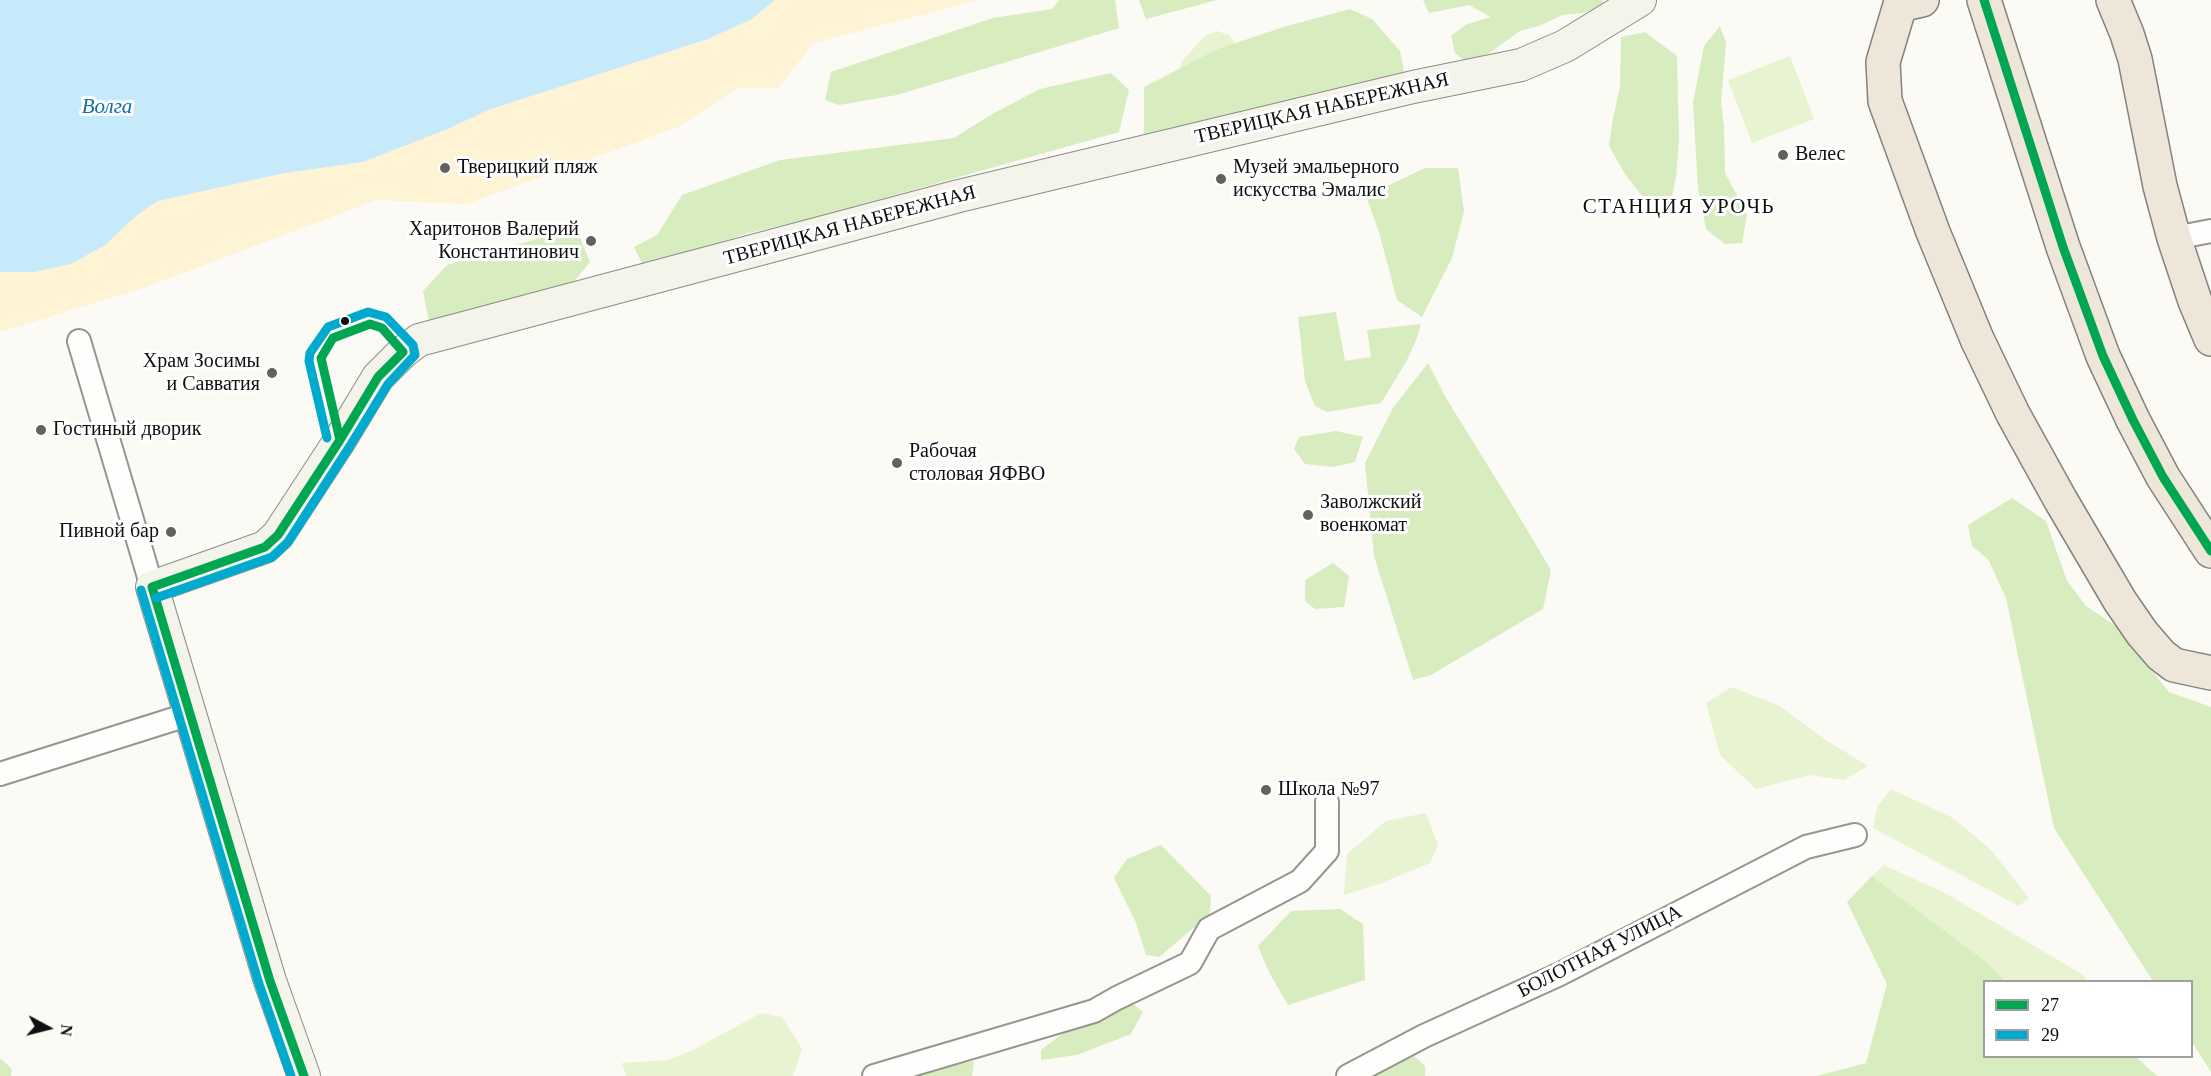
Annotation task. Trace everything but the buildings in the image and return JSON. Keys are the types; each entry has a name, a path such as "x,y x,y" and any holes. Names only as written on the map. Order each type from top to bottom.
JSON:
{"main road":[{"path":"1984,0 2063,246 2103,357 2158,467 2211,551"},
{"path":"2113,0 2134,59 2160,186 2174,238 2194,301 2211,339"},
{"path":"1901,2 1883,62 1885,100 1932,232 1977,339 2013,414 2120,601 2161,655 2174,665 2203,670"}],"street":[{"name":"ТВЕРИЦКАЯ НАБЕРЕЖНАЯ","path":"152,587 265,547 278,535 378,377 403,351 419,340 959,196 1413,87 1521,65 1565,45 1640,0"},
{"path":"2174,238 2211,231"},
{"path":"79,341 270,981 304,1076"},
{"path":"0,774 190,714"},
{"path":"874,1076 1094,1011 1190,963 1209,930 1300,881 1327,851 1327,802"},
{"name":"БОЛОТНАЯ УЛИЦА","path":"1348,1076 1424,1036 1560,974 1806,847 1855,835"}],"green space":[{"path":"1059,0 1115,0 1119,28 897,95 839,105 825,100 831,72 993,18 1052,9"},
{"path":"1139,0 1217,0 1146,19"},
{"path":"1423,0 1603,0 1602,6 1583,13 1562,15 1542,25 1520,31 1485,56 1465,61 1455,53 1451,36 1465,25 1491,17 1469,5 1429,13"},
{"path":"1350,9 1372,19 1400,51 1404,72 1372,87 1144,139 1144,87 1218,49 1287,26"},
{"path":"1720,26 1726,43 1721,102 1725,173 1747,214 1742,243 1725,244 1706,229 1698,189 1693,103 1704,46"},
{"path":"1217,31 1229,35 1237,46 1179,69 1182,61 1205,36"},
{"path":"1645,32 1677,56 1679,139 1676,178 1667,216 1649,205 1625,174 1609,146 1620,87 1621,37"},
{"path":"1790,56 1814,119 1752,143 1728,80"},
{"path":"1111,73 1129,90 1119,132 817,217 745,234 645,270 634,247 657,235 682,195 780,160 954,138 992,114 1040,89"},
{"path":"1425,168 1458,168 1464,211 1452,258 1422,317 1397,300 1379,232 1366,196"},
{"path":"579,235 590,262 572,284 429,321 423,291 447,265 547,236"},
{"path":"1336,312 1345,361 1371,357 1367,330 1421,324 1406,362 1381,403 1327,412 1315,406 1305,381 1298,317"},
{"path":"1428,363 1446,398 1551,570 1543,609 1431,675 1413,680 1374,556 1365,463 1393,408"},
{"path":"1336,431 1363,437 1355,462 1333,467 1305,464 1294,449 1299,437"},
{"path":"2012,498 2046,521 2067,581 2086,606 2116,626 2169,692 2211,707 2211,1072 2193,1044 2193,980 2152,980 2054,828 2006,598 1988,559 1972,546 1968,525"},
{"path":"1333,563 1349,576 1344,607 1315,609 1305,601 1305,580"},
{"path":"1732,687 1778,705 1829,742 1868,766 1844,780 1810,775 1756,789 1720,755 1706,703"},
{"path":"1891,789 1953,818 1991,850 2029,898 2019,906 1873,828 1877,807"},
{"path":"1426,813 1438,845 1430,863 1379,884 1344,895 1347,854 1386,821"},
{"path":"1161,845 1211,896 1210,914 1159,957 1146,955 1136,923 1114,878 1127,859"},
{"path":"1884,865 1947,894 2083,975 2087,980 2004,980 1984,960 1872,876"},
{"path":"1872,876 1984,960 2004,980 1983,980 1983,1058 2137,1058 2157,1076 1817,1076 1866,1063 1887,984 1847,902"},
{"path":"1340,909 1363,924 1365,980 1288,1005 1269,972 1258,946 1291,911"},
{"path":"1133,1004 1143,1012 1131,1034 1077,1055 1041,1060 1041,1050 1070,1028"},
{"path":"761,1013 782,1017 802,1049 793,1076 626,1076 622,1063 668,1060 695,1049"},
{"path":"1413,1055 1425,1066 1425,1076 1370,1076"},
{"path":"0,1058 12,1069 11,1076 0,1076"},
{"path":"974,1061 972,1076 907,1076 918,1073"}],"sand":[{"name":"Тверицкий пляж","path":"775,0 977,0 814,43 778,88 738,88 678,127 467,204 377,200 143,288 0,332 0,272 34,272 105,245 137,215 158,201 285,173 363,162 450,128 488,110 708,39 752,19"}],"water":[{"name":"Волга","path":"0,0 775,0 752,19 708,39 488,110 450,128 363,162 285,173 158,201 137,215 105,245 71,264 34,272 0,272"}],"transit line":[{"name":"27","path":"1984,0 2063,247 2103,356 2163,477 2211,551"},
{"name":"29","path":"327,438 309,361 310,353 328,327 368,312 386,317 413,345 415,355 388,384 350,446"},
{"name":"27","path":"340,440 321,358 333,338 370,324 382,328 403,352"},
{"name":"27","path":"152,587 265,547 278,535 378,377 403,352"},
{"name":"29","path":"156,598 272,557 288,542 350,446"},
{"name":"27","path":"152,587 270,981 304,1076"},
{"name":"29","path":"141,590 259,984 291,1076"}],"place":[{"name":"Велес","path":"1783,155"},
{"name":"Тверицкий пляж","path":"445,168"},
{"name":"Музей эмальерного искусства Эмалис","path":"1221,179"},
{"name":"Харитонов Валерий Константинович","path":"591,241"},
{"name":"Храм Зосимы и Савватия","path":"272,373"},
{"name":"Гостиный дворик","path":"41,430"},
{"name":"Рабочая столовая ЯФВО","path":"897,463"},
{"name":"Заволжский военкомат","path":"1308,515"},
{"name":"Пивной бар","path":"171,532"},
{"name":"Школа №97","path":"1266,790"}],"district":[{"name":"СТАНЦИЯ УРОЧЬ","path":"1679,207"}]}
